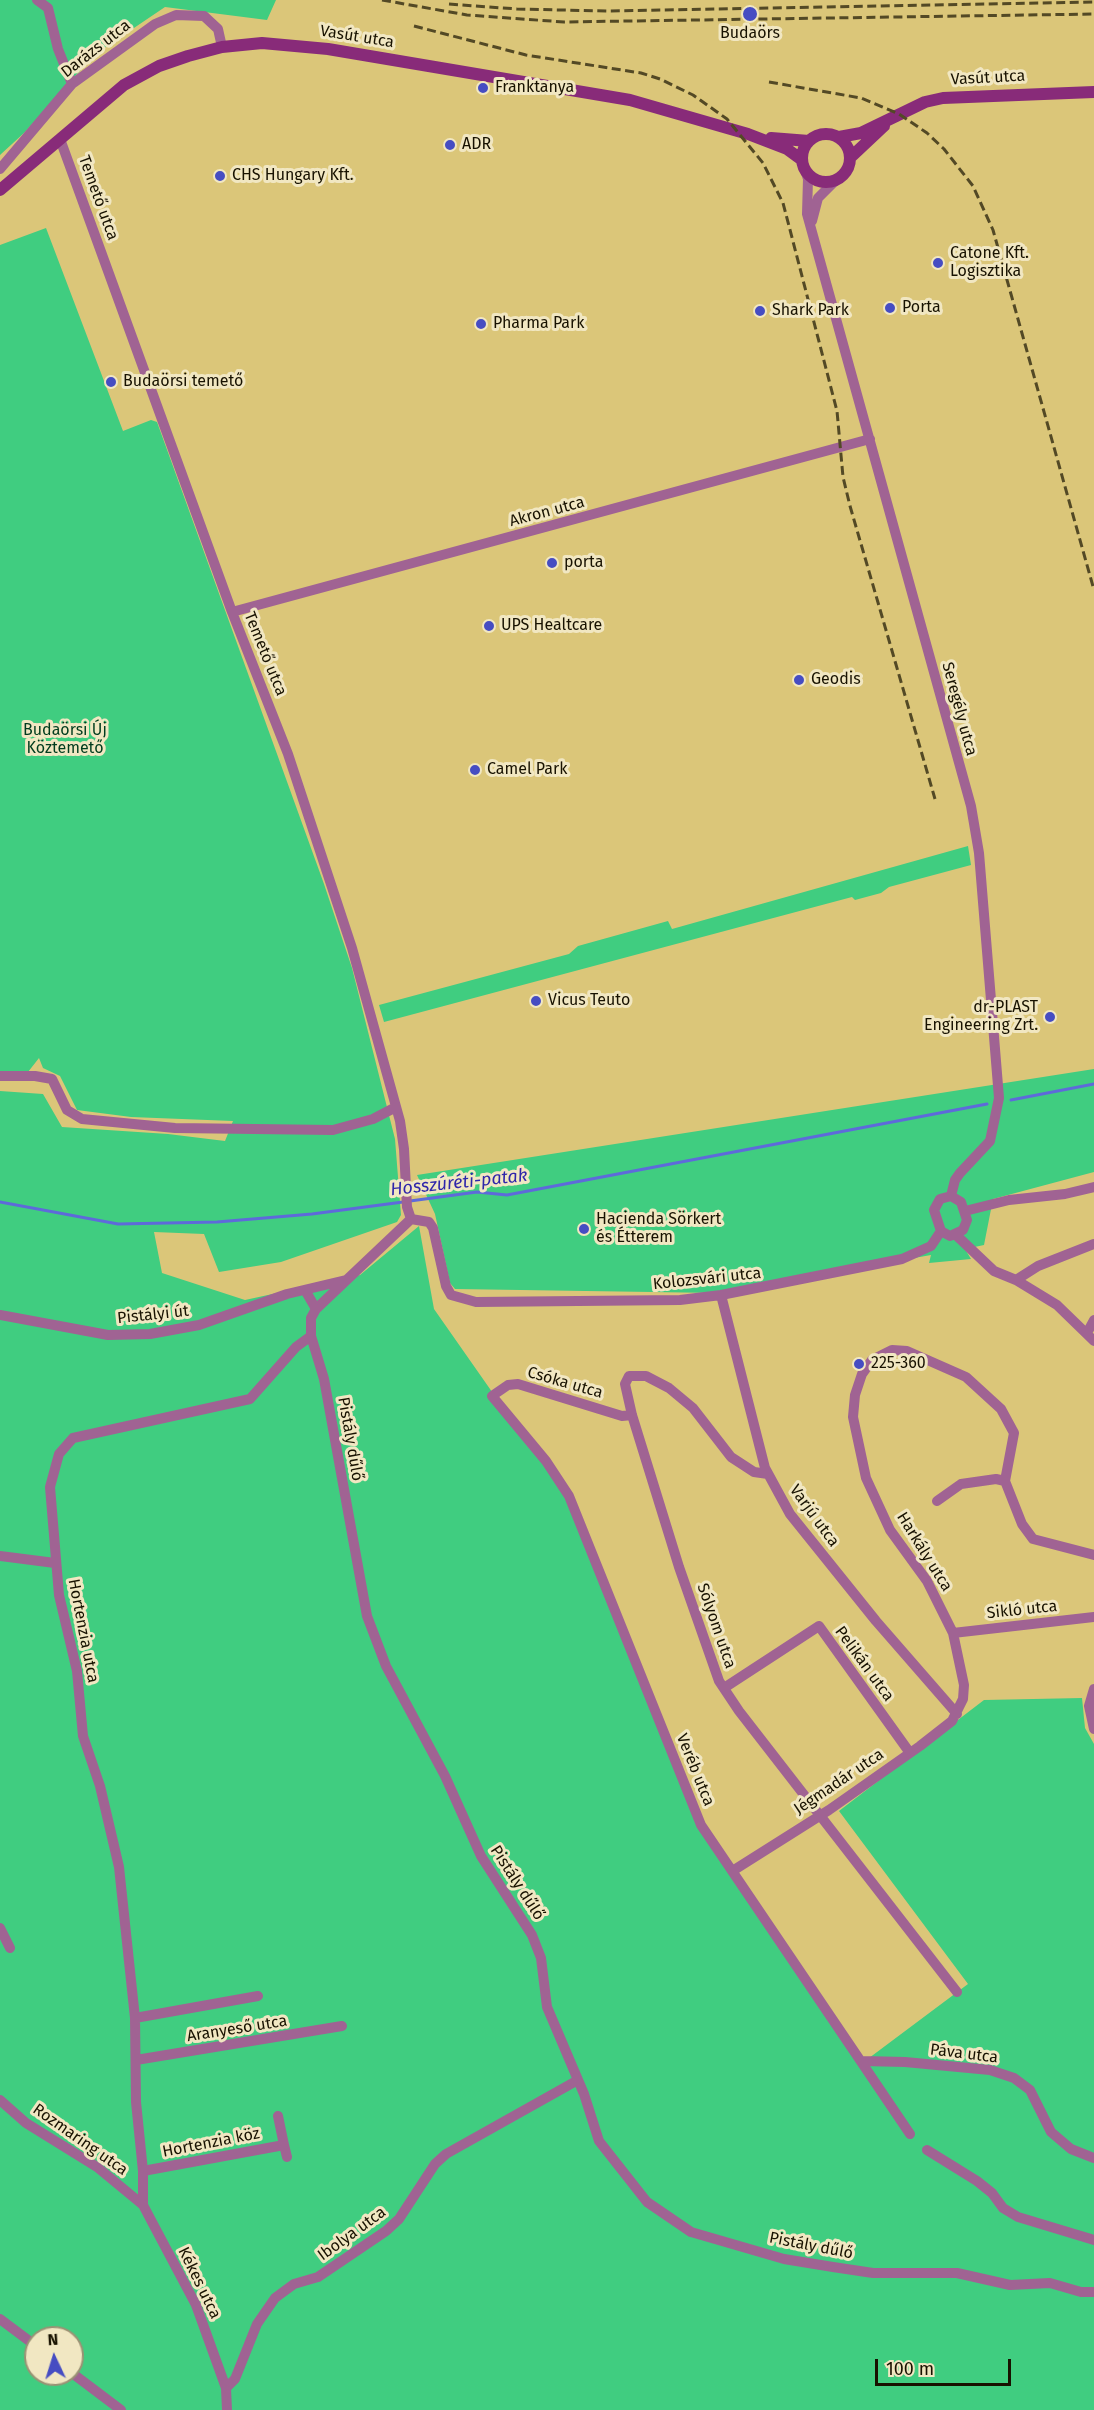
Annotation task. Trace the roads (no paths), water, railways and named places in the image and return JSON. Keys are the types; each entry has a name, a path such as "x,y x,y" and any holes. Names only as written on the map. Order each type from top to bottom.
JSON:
{"street":[{"path":"37,0 48,8 58,49 72,84"},
{"name":"Darázs utca","path":"0,169 72,84 138,35 176,15 198,14 209,19 218,29 222,47"},
{"name":"Vasút utca","path":"0,190 124,85 175,60 222,47 262,43 305,46 504,77 630,100 748,134 787,149 819,181 836,180 846,173 851,157 889,120"},
{"name":"Vasút utca","path":"748,134 809,141 823,134 839,137 861,133 925,102 943,98 1094,92"},
{"path":"839,137 849,148 851,157"},
{"name":"Temető utca","path":"60,139 232,612 288,754 352,948 396,1107 404,1149 407,1207 411,1219"},
{"path":"804,165 803,150 809,141"},
{"name":"Seregély utca","path":"804,165 808,179 807,214 971,806 979,853 999,1098 990,1141 960,1173 951,1196"},
{"name":"Seregély utca","path":"812,227 818,198 836,180"},
{"name":"Akron utca","path":"232,612 870,439"},
{"path":"0,1076 35,1076 51,1079 68,1110 82,1119 175,1128 333,1130 374,1119 396,1107"},
{"path":"965,1210 1009,1200 1065,1194 1094,1187"},
{"path":"982,1260 965,1225 965,1210 961,1202 951,1196 940,1199 934,1210 941,1232 956,1235 982,1260 994,1271 1016,1280 1057,1305 1090,1337"},
{"path":"310,1336 311,1318 316,1309 405,1228 411,1219"},
{"name":"Kolozsvári utca","path":"411,1219 429,1222 434,1232 443,1273 451,1295 466,1301 680,1300 721,1295 902,1259 931,1246 941,1232"},
{"path":"956,1235 965,1225"},
{"path":"1016,1280 1038,1266 1094,1244"},
{"name":"Pistályi út","path":"0,1315 108,1335 150,1334 199,1325 305,1290 346,1280"},
{"path":"305,1290 316,1309"},
{"name":"Varjú utca","path":"721,1295 750,1415 768,1474 790,1514 876,1621 957,1714"},
{"path":"1090,1337 1094,1320"},
{"name":"Hortenzia utca","path":"143,2171 136,2102 135,2018 119,1867 100,1786 83,1736 77,1671 58,1595 50,1487 59,1454 73,1438 244,1401 256,1395 296,1347 310,1336"},
{"name":"Pistály dűlő","path":"310,1336 324,1379 367,1616 379,1650 445,1776 481,1856 532,1935 541,1958 547,2007 578,2080 599,2141 647,2202 691,2232 804,2262 873,2273 957,2273 1010,2285 1050,2283 1081,2292 1094,2292"},
{"name":"Harkály utca","path":"957,1714 963,1699 964,1686 952,1633 927,1581 890,1530 866,1478 853,1417 855,1395 862,1374 872,1360 892,1350 923,1357 966,1377 1001,1409 1014,1432 1005,1481"},
{"name":"Sólyom utca","path":"768,1474 754,1472 731,1457 693,1408 669,1388 645,1376 629,1376 625,1384 632,1415 679,1567 724,1689 957,1992"},
{"name":"Csóka utca","path":"492,1396 508,1385 518,1384 622,1416 632,1415"},
{"name":"Veréb utca","path":"492,1396 546,1461 569,1496 701,1825 734,1870 910,2134"},
{"path":"937,1502 961,1484 996,1479 1005,1481 1022,1524 1034,1539 1094,1555"},
{"path":"0,1556 55,1563"},
{"name":"Sikló utca","path":"952,1633 1094,1617"},
{"name":"Pelikán utca","path":"724,1689 819,1626 910,1753"},
{"path":"1094,1689 1089,1706 1094,1729"},
{"name":"Jégmadár utca","path":"734,1870 910,1753 952,1721 957,1714"},
{"path":"0,1928 10,1948"},
{"path":"135,2018 258,1996"},
{"name":"Aranyeső utca","path":"136,2060 342,2026"},
{"name":"Páva utca","path":"863,2061 905,2062 990,2070 1014,2078 1030,2090 1051,2132 1071,2150 1094,2158"},
{"name":"Ibolya utca","path":"226,2388 235,2379 257,2324 275,2298 294,2284 311,2280 326,2272 386,2231 399,2219 435,2164 446,2154 578,2080"},
{"name":"Rozmaring utca","path":"0,2100 26,2122 97,2167 143,2205"},
{"name":"Hortenzia köz","path":"279,2116 287,2157"},
{"name":"Hortenzia köz","path":"143,2171 284,2145"},
{"path":"927,2150 977,2181 992,2193 1003,2208 1018,2217 1067,2234 1094,2240"},
{"name":"Kékes utca","path":"143,2171 143,2205 196,2305 226,2388 227,2410"},
{"path":"0,2319 24,2337"},
{"path":"84,2382 121,2410"}],"waterway":[{"name":"Hosszúréti-patak","path":"1011,1100 1094,1084"},
{"name":"Hosszúréti-patak","path":"410,1201 477,1192 507,1195 987,1104"},
{"name":"Hosszúréti-patak","path":"0,1202 118,1224 217,1222 312,1214 403,1202"}],"railway":[{"path":"382,0 467,15 564,22 1094,14"},
{"path":"449,4 517,9 607,11 1094,2"},
{"path":"414,26 526,55 641,73 660,79 693,95 727,119 763,163 783,203 837,411 843,477 850,506 935,799"},
{"path":"769,82 861,98 899,114 927,133 944,149 973,186 993,230 1094,590"}],"place":[{"name":"Budaörs","path":"750,14"},
{"name":"Franktanya","path":"483,88"},
{"name":"ADR","path":"450,145"},
{"name":"CHS Hungary Kft.","path":"220,176"},
{"name":"Catone Kft. Logisztika","path":"938,263"},
{"name":"Porta","path":"890,308"},
{"name":"Shark Park","path":"760,311"},
{"name":"Pharma Park","path":"481,324"},
{"name":"Budaörsi temető","path":"111,382"},
{"name":"porta","path":"552,563"},
{"name":"UPS Healtcare","path":"489,626"},
{"name":"Geodis","path":"799,680"},
{"name":"Camel Park","path":"475,770"},
{"name":"Vicus Teuto","path":"536,1001"},
{"name":"dr-PLAST Engineering Zrt.","path":"1050,1017"},
{"name":"Hacienda Sörkert és Étterem","path":"584,1229"},
{"name":"225-360","path":"859,1364"}],"park label":[{"name":"Budaörsi Új Köztemető","path":"65,740"}]}
